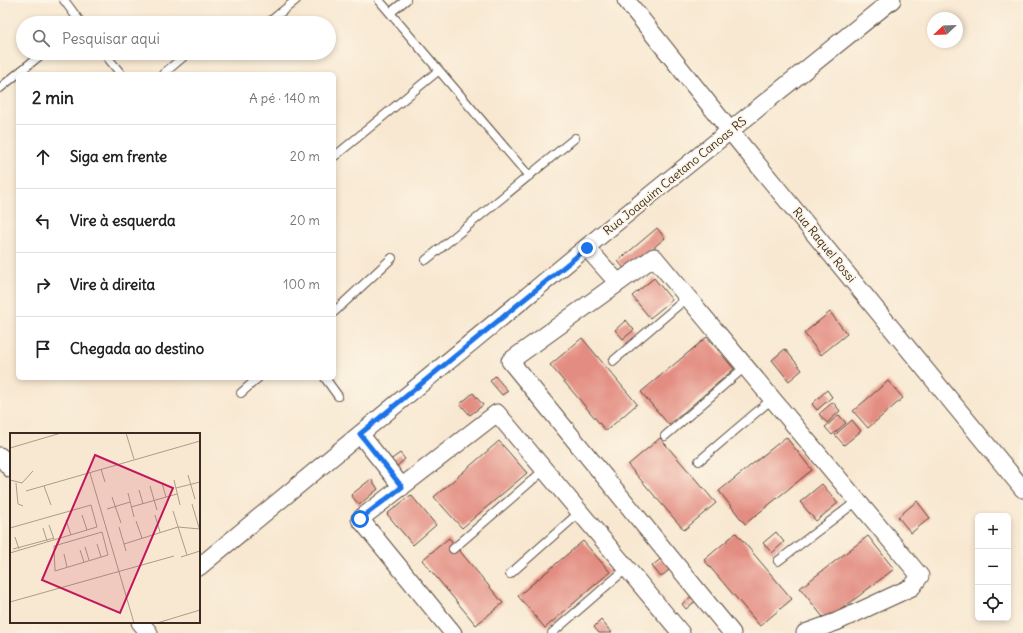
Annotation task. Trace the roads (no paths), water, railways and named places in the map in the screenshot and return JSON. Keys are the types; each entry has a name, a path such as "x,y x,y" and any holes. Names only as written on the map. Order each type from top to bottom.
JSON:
{"street":[{"name":"Rua Raquel Rossi","path":"626,0 731,132 1023,489"},
{"name":"Rua Joaquim Caetano Canoas RS","path":"200,566 892,0"},
{"path":"587,248 618,283"},
{"path":"732,633 510,361 654,257 920,576 912,587 836,622 804,633"},
{"path":"452,633 360,519 497,413 681,633"},
{"path":"360,434 402,487"},
{"path":"0,456 10,468"},
{"path":"141,623 149,633"}],"lane":[{"path":"64,0 75,16"},
{"path":"277,16 296,0"},
{"path":"379,0 529,176"},
{"path":"390,13 406,0"},
{"path":"20,72 34,60"},
{"path":"110,60 119,72"},
{"path":"165,72 180,60"},
{"path":"336,155 438,71"},
{"path":"0,88 16,75"},
{"path":"426,260 575,138"},
{"path":"336,310 392,258"},
{"path":"612,361 688,297"},
{"path":"665,436 746,366"},
{"path":"241,393 256,380"},
{"path":"326,380 338,396"},
{"path":"699,461 772,399"},
{"path":"453,549 544,470"},
{"path":"778,562 857,501"},
{"path":"510,574 580,512"},
{"path":"552,633 627,568"}]}
